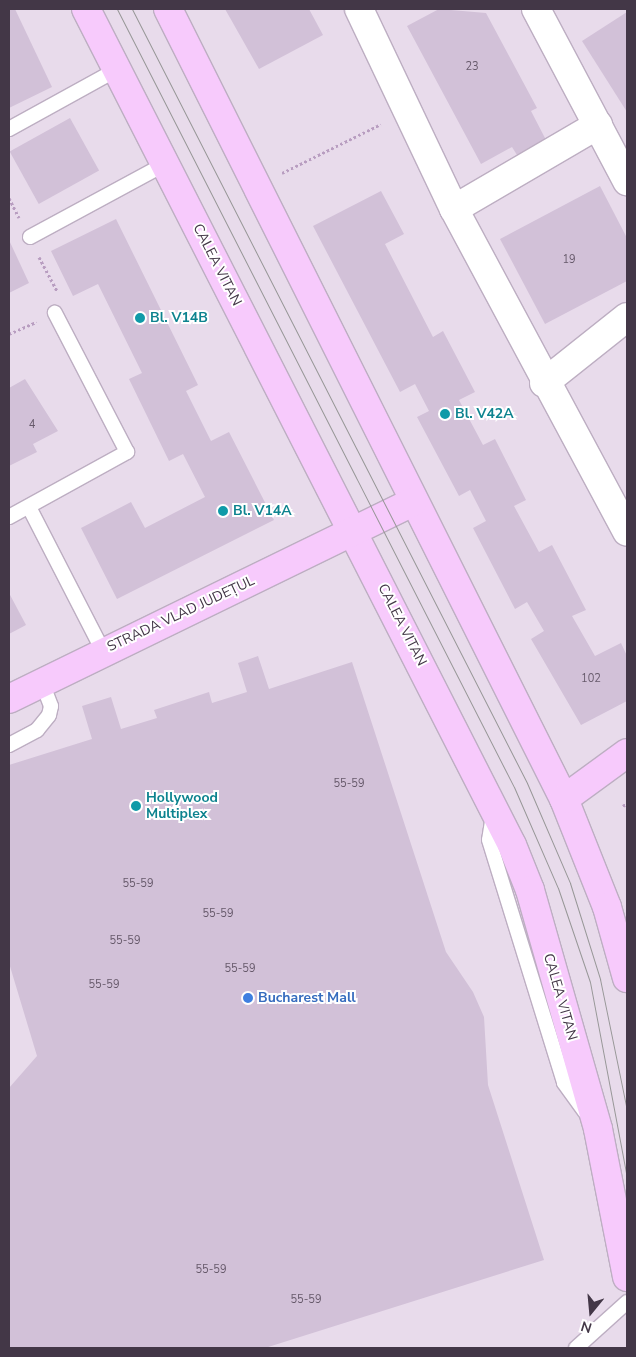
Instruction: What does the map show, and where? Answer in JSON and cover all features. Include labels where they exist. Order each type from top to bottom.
[{"type":"main road","name":"CALEA VITAN","points":[[86,9],[494,807],[530,890],[598,1130],[627,1277]]},
{"type":"main road","points":[[168,9],[258,184],[413,502],[564,800],[608,907],[627,978]]},
{"type":"main road","name":"STRADA VLAD JUDEȚUL","points":[[9,699],[103,651],[413,502]]},
{"type":"main road","points":[[564,800],[627,753]]},
{"type":"street","points":[[359,9],[454,209],[544,383],[627,531]]},
{"type":"street","points":[[539,10],[627,181]]},
{"type":"street","points":[[454,209],[598,126]]},
{"type":"street","points":[[544,383],[627,317]]},
{"type":"lane","points":[[9,129],[116,70]]},
{"type":"lane","points":[[30,237],[165,164]]},
{"type":"lane","points":[[9,517],[30,509],[127,452],[56,314]]},
{"type":"lane","points":[[30,509],[103,651]]},
{"type":"lane","points":[[9,745],[37,730],[49,715],[51,706],[42,682]]},
{"type":"lane","points":[[576,1348],[627,1302]]},
{"type":"path","points":[[258,184],[407,111]]},
{"type":"path","points":[[9,334],[56,314]]},
{"type":"path","points":[[623,806],[627,803]]},
{"type":"shaded area","points":[[9,9],[627,9],[627,1348],[9,1348]]},
{"type":"building","points":[[9,9],[15,9],[52,87],[9,108]]},
{"type":"building","points":[[225,9],[309,9],[323,35],[259,69]]},
{"type":"building","points":[[439,9],[486,13],[537,108],[531,111],[546,140],[517,155],[512,147],[481,164],[407,26]]},
{"type":"building","points":[[627,12],[627,112],[582,41]]},
{"type":"building","points":[[70,118],[99,170],[39,204],[10,151]]},
{"type":"building","points":[[600,186],[627,238],[627,281],[545,324],[500,239]]},
{"type":"building","name":"Bl. V42A","points":[[381,191],[404,234],[385,244],[433,337],[443,331],[475,392],[459,400],[483,445],[495,439],[526,500],[514,506],[539,552],[552,545],[586,610],[572,616],[595,656],[621,643],[627,656],[627,701],[581,725],[531,639],[544,631],[527,602],[515,609],[473,528],[486,521],[470,490],[459,496],[417,417],[429,411],[415,384],[400,392],[313,226]]},
{"type":"building","points":[[116,219],[198,385],[186,391],[211,441],[229,432],[274,520],[117,599],[81,528],[131,502],[145,528],[205,497],[183,454],[169,461],[129,379],[142,373],[98,284],[73,296],[51,251]]},
{"type":"building","points":[[9,240],[29,283],[9,293]]},
{"type":"building","points":[[25,379],[58,431],[33,444],[37,452],[9,466],[9,388]]},
{"type":"building","points":[[9,593],[26,625],[9,634]]},
{"type":"building","name":"Bucharest Mall","points":[[258,656],[269,689],[352,662],[446,952],[473,992],[484,1017],[488,1085],[544,1260],[265,1348],[9,1348],[9,1088],[37,1056],[9,963],[9,765],[92,739],[82,706],[111,697],[121,729],[157,718],[154,710],[209,692],[212,703],[247,692],[238,663]]},
{"type":"tram line","points":[[117,9],[514,787],[558,888],[590,982],[627,1178]]},
{"type":"tram line","points":[[132,9],[527,783],[570,883],[600,979],[627,1110]]},
{"type":"place","name":"Bl. V14B","points":[[140,318]]},
{"type":"place","name":"Bl. V42A","points":[[445,414]]},
{"type":"place","name":"Bl. V14A","points":[[223,511]]},
{"type":"place","name":"Hollywood Multiplex","points":[[136,806]]},
{"type":"place","name":"Bucharest Mall","points":[[248,998]]}]
